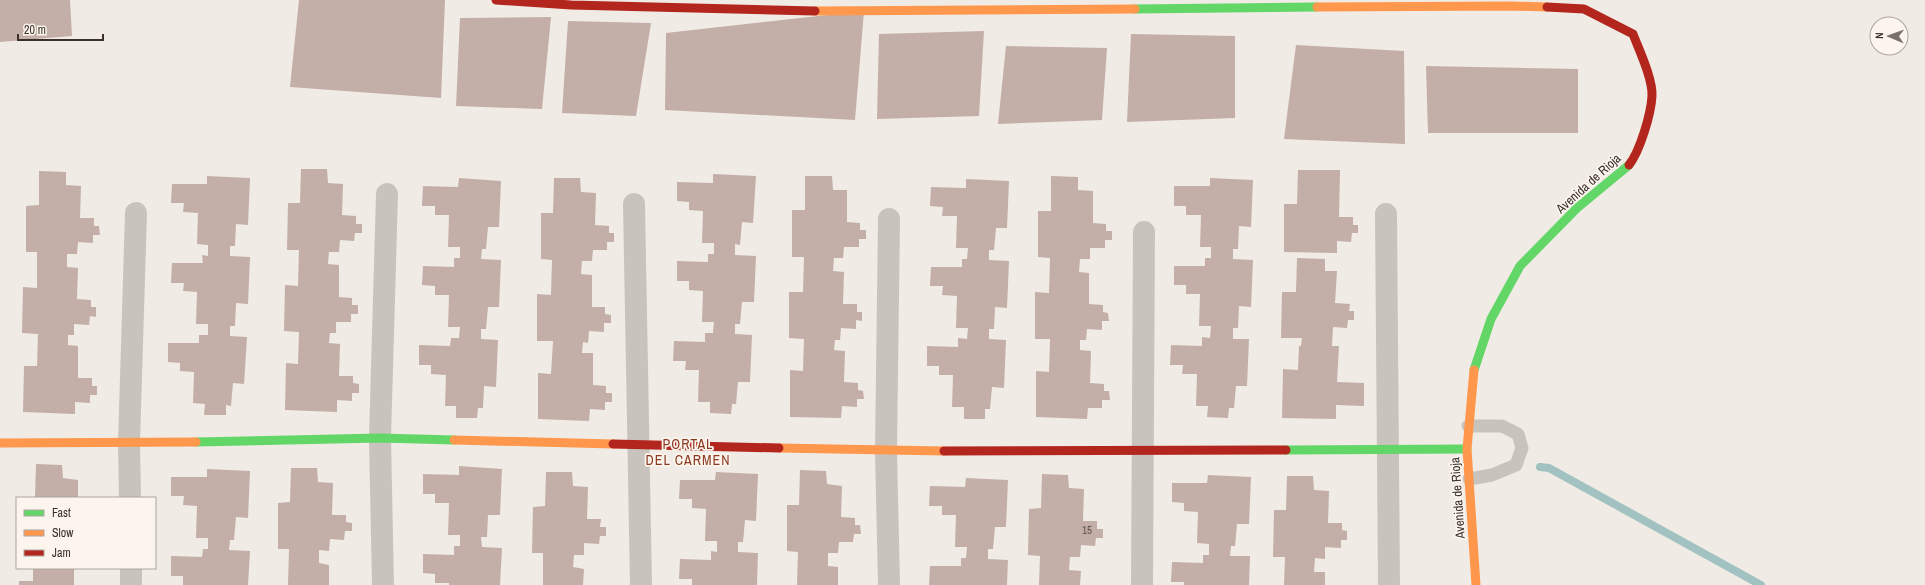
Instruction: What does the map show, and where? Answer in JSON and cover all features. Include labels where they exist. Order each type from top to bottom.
[{"type":"street","name":"Avenida de Rioja","points":[[496,0],[570,5],[1511,6],[1584,9],[1633,34],[1645,64],[1652,95],[1644,133],[1630,164],[1577,208],[1520,266],[1491,319],[1473,372],[1467,449],[1476,585]]},
{"type":"street","points":[[383,585],[380,438],[387,194]]},
{"type":"street","points":[[634,204],[641,585]]},
{"type":"street","points":[[130,497],[129,443],[136,213]]},
{"type":"street","points":[[1386,214],[1389,585]]},
{"type":"street","points":[[889,219],[886,451],[889,585]]},
{"type":"street","points":[[1142,585],[1144,450],[1144,232]]},
{"type":"street","points":[[0,443],[129,443],[380,438],[886,451],[1467,449]]},
{"type":"street","points":[[131,569],[131,585]]},
{"type":"lane","points":[[1468,426],[1502,426],[1518,434],[1522,448],[1516,465],[1492,476],[1468,479]]},
{"type":"building","points":[[0,0],[70,0],[72,36],[0,42]]},
{"type":"building","points":[[299,0],[445,0],[441,98],[290,87]]},
{"type":"building","points":[[864,11],[855,120],[665,110],[666,33]]},
{"type":"building","points":[[551,17],[542,109],[456,106],[460,18]]},
{"type":"building","points":[[568,21],[651,23],[636,116],[562,113]]},
{"type":"building","points":[[984,31],[979,116],[877,119],[879,34]]},
{"type":"building","points":[[1131,34],[1235,36],[1235,118],[1127,122]]},
{"type":"building","points":[[1296,45],[1404,51],[1405,144],[1284,139]]},
{"type":"building","points":[[1006,46],[1107,48],[1102,120],[998,124]]},
{"type":"building","points":[[1426,66],[1578,69],[1578,133],[1428,133]]},
{"type":"building","points":[[301,169],[327,169],[328,183],[343,184],[342,215],[356,216],[356,224],[362,224],[362,233],[355,233],[354,241],[340,240],[339,252],[329,252],[328,264],[339,265],[339,297],[352,298],[352,305],[358,305],[358,314],[351,314],[351,322],[336,322],[336,333],[330,333],[329,343],[340,344],[339,376],[353,376],[353,383],[359,384],[359,393],[352,393],[352,401],[337,400],[337,412],[285,410],[286,363],[298,364],[299,332],[284,331],[285,285],[298,286],[299,250],[287,250],[288,203],[300,203]]},
{"type":"building","points":[[1298,170],[1340,170],[1339,217],[1353,217],[1353,225],[1358,225],[1358,233],[1352,233],[1351,242],[1337,241],[1337,253],[1284,252],[1284,204],[1297,204]]},
{"type":"building","points":[[39,171],[66,172],[66,185],[81,186],[80,218],[94,218],[94,226],[99,226],[100,235],[93,235],[93,243],[78,242],[77,254],[67,254],[67,267],[78,268],[77,299],[91,300],[91,307],[96,307],[96,317],[90,316],[89,325],[74,324],[74,335],[68,335],[68,345],[78,346],[78,378],[92,378],[92,386],[97,386],[97,395],[90,395],[90,403],[75,402],[75,414],[23,412],[24,366],[37,366],[38,334],[22,333],[23,287],[37,288],[37,252],[26,252],[26,206],[39,205]]},
{"type":"building","points":[[713,174],[756,176],[753,223],[742,222],[740,245],[735,244],[735,255],[756,256],[754,302],[742,302],[740,324],[735,324],[735,334],[752,335],[750,382],[738,382],[736,404],[732,404],[731,414],[710,413],[710,402],[698,402],[699,370],[685,370],[686,361],[673,361],[674,341],[705,342],[705,333],[713,333],[714,322],[702,322],[703,291],[689,290],[689,281],[677,281],[677,261],[708,262],[708,254],[714,254],[714,243],[702,243],[703,211],[689,210],[689,202],[677,201],[677,182],[713,183]]},
{"type":"building","points":[[207,176],[250,178],[248,225],[236,224],[235,246],[230,246],[230,256],[250,257],[248,304],[236,303],[235,326],[230,326],[230,336],[247,337],[244,384],[233,383],[231,406],[226,405],[226,415],[204,415],[205,404],[193,403],[194,372],[180,371],[180,363],[168,362],[168,343],[199,343],[199,335],[208,335],[208,324],[196,324],[197,292],[183,291],[184,283],[171,283],[172,263],[203,263],[202,255],[208,256],[208,245],[197,244],[198,213],[183,212],[184,203],[171,203],[172,184],[207,184]]},
{"type":"building","points":[[805,176],[832,176],[833,190],[847,190],[847,222],[860,223],[860,230],[866,230],[866,239],[859,239],[859,247],[844,247],[843,258],[834,258],[833,271],[844,272],[843,304],[857,304],[857,312],[862,312],[862,321],[856,320],[856,329],[841,328],[840,340],[835,340],[834,350],[845,351],[844,382],[858,383],[858,390],[863,391],[864,399],[857,399],[857,407],[842,406],[841,418],[790,417],[790,370],[803,371],[804,339],[789,338],[789,292],[803,292],[804,257],[792,257],[792,210],[805,210]]},
{"type":"building","points":[[1051,176],[1078,177],[1078,190],[1093,191],[1093,223],[1106,224],[1106,231],[1112,231],[1112,240],[1105,240],[1105,248],[1090,248],[1090,259],[1080,259],[1079,272],[1089,273],[1089,304],[1103,305],[1103,312],[1108,313],[1109,321],[1102,321],[1102,330],[1087,329],[1086,340],[1080,340],[1080,350],[1091,351],[1090,383],[1104,384],[1104,391],[1109,391],[1110,400],[1102,400],[1102,408],[1088,408],[1087,419],[1036,417],[1036,371],[1049,372],[1050,339],[1035,339],[1035,292],[1049,293],[1050,258],[1038,257],[1038,211],[1051,211]]},
{"type":"building","points":[[459,178],[501,181],[499,227],[488,227],[486,249],[482,249],[481,259],[501,260],[499,307],[488,307],[486,329],[481,329],[481,339],[498,340],[496,387],[484,386],[483,408],[478,408],[477,418],[456,418],[456,406],[445,406],[446,375],[431,374],[431,365],[419,365],[419,345],[450,346],[451,338],[459,338],[460,327],[448,327],[449,295],[435,295],[435,286],[422,285],[423,266],[454,267],[454,258],[460,258],[460,247],[448,247],[449,215],[435,215],[435,206],[422,206],[423,186],[458,187]]},
{"type":"building","points":[[554,178],[580,178],[581,192],[596,193],[595,225],[609,226],[609,233],[614,233],[614,242],[607,242],[607,250],[593,250],[592,261],[582,261],[581,274],[592,275],[592,307],[605,307],[605,314],[611,315],[611,323],[604,323],[604,332],[589,331],[588,343],[583,342],[582,353],[593,353],[593,385],[606,386],[606,393],[612,393],[612,402],[605,402],[605,410],[590,409],[589,421],[538,419],[538,373],[551,374],[553,341],[537,341],[537,294],[551,295],[552,260],[541,259],[541,213],[553,213]]},
{"type":"building","points":[[1210,178],[1253,180],[1251,227],[1239,226],[1238,249],[1233,249],[1233,259],[1253,260],[1251,307],[1239,306],[1238,328],[1233,328],[1233,339],[1249,339],[1247,386],[1236,386],[1234,408],[1229,408],[1228,418],[1207,417],[1208,406],[1196,406],[1197,374],[1182,374],[1183,365],[1170,365],[1171,345],[1202,346],[1202,337],[1210,338],[1211,326],[1199,326],[1200,294],[1186,294],[1186,285],[1174,285],[1174,266],[1205,266],[1205,258],[1211,258],[1211,247],[1200,247],[1201,215],[1186,215],[1186,206],[1174,206],[1174,186],[1210,186]]},
{"type":"building","points":[[966,179],[1009,181],[1007,228],[996,228],[994,250],[989,250],[989,260],[1009,261],[1007,308],[995,307],[994,329],[989,329],[989,339],[1006,340],[1004,388],[992,387],[990,409],[985,409],[985,419],[964,419],[964,407],[952,407],[953,375],[939,375],[939,366],[927,366],[927,346],[958,347],[958,338],[967,339],[968,328],[956,328],[957,296],[942,295],[943,286],[930,286],[931,267],[962,267],[962,259],[967,259],[968,248],[956,248],[957,216],[942,216],[943,207],[930,206],[931,187],[966,188]]},
{"type":"building","points":[[1297,258],[1325,259],[1325,271],[1337,271],[1335,303],[1350,304],[1349,311],[1354,311],[1354,320],[1348,320],[1347,328],[1333,327],[1332,346],[1339,346],[1337,382],[1364,383],[1364,406],[1336,405],[1336,419],[1282,418],[1283,369],[1298,370],[1299,346],[1301,346],[1302,338],[1281,338],[1282,292],[1296,292]]},
{"type":"building","points":[[36,464],[62,465],[63,478],[78,480],[78,497],[35,497]]},
{"type":"building","points":[[459,466],[502,469],[500,515],[488,515],[487,537],[481,537],[482,547],[502,548],[500,585],[449,585],[449,583],[435,583],[435,574],[423,573],[423,554],[454,555],[454,546],[460,546],[460,535],[448,535],[449,503],[435,503],[435,494],[423,494],[423,474],[459,475]]},
{"type":"building","points":[[291,468],[317,468],[318,482],[333,483],[332,515],[346,515],[346,522],[352,523],[352,531],[345,531],[344,540],[330,539],[329,551],[319,550],[319,563],[329,565],[329,585],[288,585],[289,549],[278,549],[278,503],[290,502]]},
{"type":"building","points":[[207,469],[250,471],[248,518],[236,517],[234,540],[230,540],[229,550],[250,551],[248,585],[183,585],[183,576],[171,576],[171,556],[202,557],[203,549],[208,549],[208,538],[196,538],[197,506],[183,505],[184,496],[171,496],[171,477],[207,477]]},
{"type":"building","points":[[800,470],[826,471],[827,484],[842,486],[841,517],[855,518],[855,525],[860,525],[861,534],[854,534],[853,542],[839,542],[838,553],[828,553],[828,566],[838,567],[838,585],[797,585],[798,552],[787,551],[787,505],[799,505]]},
{"type":"building","points":[[546,472],[572,472],[573,486],[588,487],[587,519],[601,519],[600,527],[606,527],[606,536],[600,536],[599,544],[584,543],[584,555],[574,555],[573,567],[584,569],[583,585],[543,585],[543,553],[532,553],[533,507],[545,506]]},
{"type":"building","points":[[716,472],[758,474],[756,521],[745,520],[743,542],[738,542],[738,552],[758,553],[757,585],[692,585],[692,579],[679,579],[680,559],[711,560],[711,551],[717,552],[717,541],[705,541],[706,509],[692,508],[692,499],[679,499],[680,480],[715,480]]},
{"type":"building","points":[[1042,474],[1068,475],[1069,488],[1084,489],[1083,521],[1097,521],[1097,529],[1103,529],[1103,538],[1096,538],[1095,546],[1081,545],[1080,557],[1070,557],[1069,570],[1081,571],[1080,585],[1039,585],[1040,556],[1028,555],[1029,509],[1041,508]]},
{"type":"building","points":[[1208,475],[1251,477],[1249,524],[1237,524],[1235,546],[1231,546],[1230,556],[1250,556],[1249,585],[1184,585],[1184,582],[1171,582],[1172,562],[1203,563],[1203,555],[1209,555],[1209,544],[1197,543],[1198,512],[1184,511],[1184,503],[1172,502],[1172,483],[1207,483]]},
{"type":"building","points":[[1287,476],[1313,476],[1314,490],[1329,491],[1328,523],[1342,523],[1342,530],[1347,531],[1347,540],[1341,540],[1341,548],[1325,547],[1325,559],[1315,558],[1314,572],[1325,572],[1325,585],[1284,585],[1285,557],[1273,557],[1274,510],[1286,510]]},
{"type":"building","points":[[966,478],[1008,480],[1006,527],[995,527],[993,549],[988,549],[988,559],[1008,560],[1007,585],[929,585],[930,566],[961,566],[961,558],[966,558],[967,547],[955,547],[956,515],[942,515],[942,506],[929,506],[930,486],[965,487]]},
{"type":"building","points":[[33,569],[74,569],[74,585],[19,585],[19,581],[33,581]]},
{"type":"waterway","points":[[1540,467],[1549,468],[1761,585]]},
{"type":"traffic: fast","points":[[1135,9],[1317,7]]},
{"type":"traffic: fast","points":[[1474,370],[1491,319],[1520,266],[1577,208],[1629,165]]},
{"type":"traffic: fast","points":[[196,442],[380,438],[454,440]]},
{"type":"traffic: fast","points":[[1286,450],[1467,449]]},
{"type":"traffic: slow","points":[[1317,7],[1547,7]]},
{"type":"traffic: slow","points":[[815,11],[1135,9]]},
{"type":"traffic: slow","points":[[1474,370],[1467,449],[1476,585]]},
{"type":"traffic: slow","points":[[454,440],[613,444]]},
{"type":"traffic: slow","points":[[0,443],[196,442]]},
{"type":"traffic: slow","points":[[779,448],[944,451]]},
{"type":"traffic: jam","points":[[496,0],[571,5],[815,11]]},
{"type":"traffic: jam","points":[[1547,7],[1584,9],[1633,34],[1648,73],[1652,96],[1650,112],[1644,132],[1637,151],[1629,165]]},
{"type":"traffic: jam","points":[[613,444],[779,448]]},
{"type":"traffic: jam","points":[[944,451],[1286,450]]},
{"type":"district","name":"PORTAL DEL CARMEN","points":[[688,452]]}]
